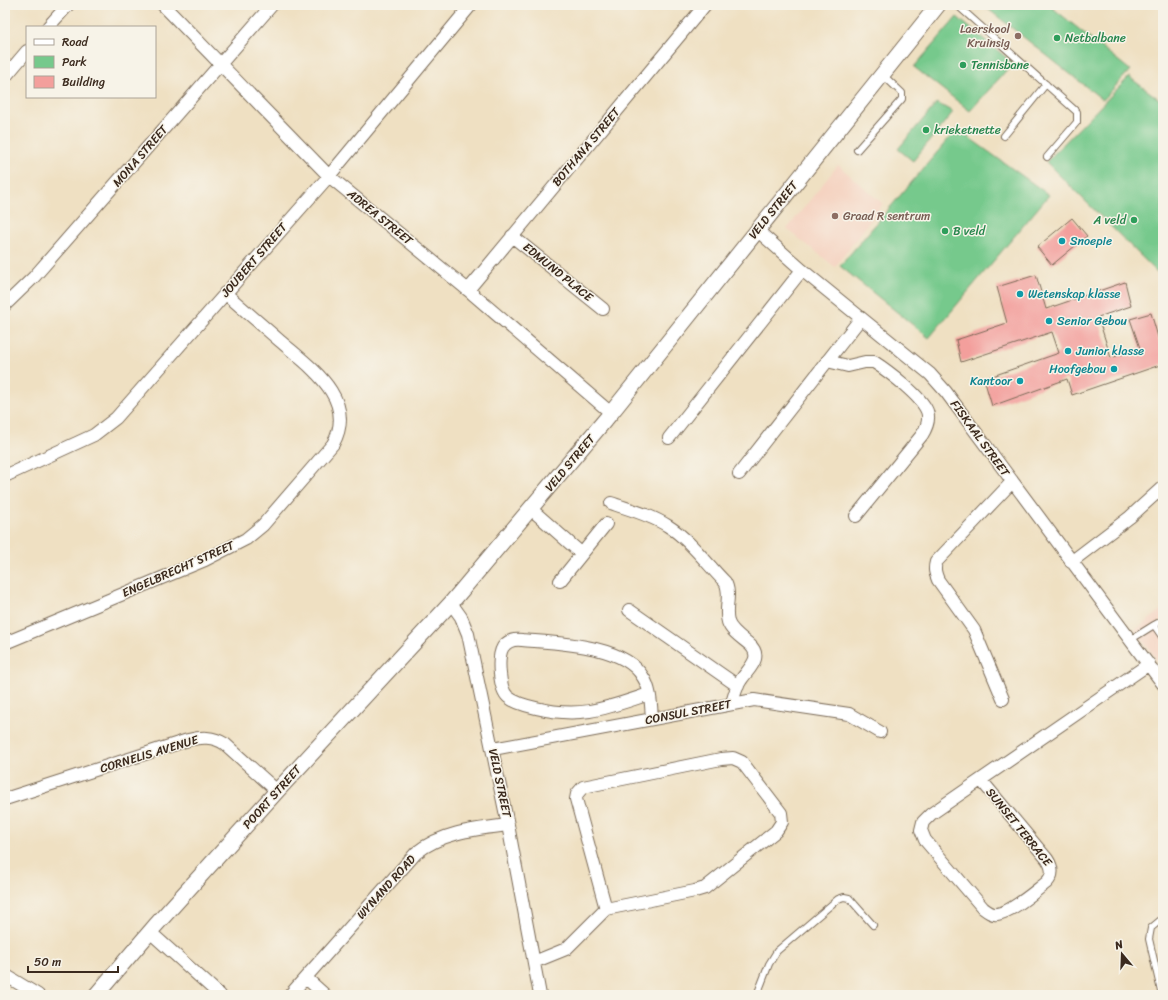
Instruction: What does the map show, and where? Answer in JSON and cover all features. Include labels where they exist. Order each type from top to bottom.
[{"type":"street","points":[[49,26],[68,5]]},
{"type":"street","name":"ADREA STREET","points":[[163,5],[329,176],[468,290],[611,413]]},
{"type":"street","name":"MONA STREET","points":[[5,305],[34,277],[272,5]]},
{"type":"street","name":"JOUBERT STREET","points":[[5,476],[94,435],[116,418],[329,176],[471,5]]},
{"type":"street","name":"BOTHANA STREET","points":[[468,290],[704,5]]},
{"type":"street","name":"VELD STREET","points":[[540,995],[493,749],[468,634],[462,617],[452,602],[611,413],[938,5]]},
{"type":"street","points":[[5,76],[26,53]]},
{"type":"street","name":"FISKAAL STREET","points":[[757,230],[802,270],[930,374],[946,392],[1163,684]]},
{"type":"street","name":"EDMUND PLACE","points":[[512,236],[603,309]]},
{"type":"street","points":[[669,438],[802,270]]},
{"type":"street","name":"ENGELBRECHT STREET","points":[[5,643],[205,560],[246,539],[263,525],[332,444],[339,431],[340,417],[336,399],[327,384],[317,373],[225,293]]},
{"type":"street","points":[[739,474],[861,318]]},
{"type":"street","points":[[827,361],[848,366],[865,362],[874,362],[919,399],[928,414],[927,425],[922,435],[856,516]]},
{"type":"street","points":[[1003,699],[974,630],[938,580],[935,573],[935,567],[936,562],[1012,482]]},
{"type":"street","points":[[1071,562],[1130,517],[1163,487]]},
{"type":"street","points":[[612,504],[650,516],[669,527],[680,535],[725,582],[728,592],[728,621],[733,630],[753,647],[757,656],[756,661],[738,686],[732,703]]},
{"type":"street","points":[[531,509],[582,554]]},
{"type":"street","points":[[560,582],[606,524]]},
{"type":"street","name":"POORT STREET","points":[[96,995],[150,932],[277,791],[452,602]]},
{"type":"street","points":[[629,610],[738,686]]},
{"type":"street","points":[[649,694],[611,706],[577,714],[554,712],[525,705],[507,696],[503,690],[500,672],[502,651],[507,643],[517,639],[589,647],[612,654],[632,665],[644,677],[649,694],[652,719]]},
{"type":"street","name":"SUNSET TERRACE","points":[[981,780],[1047,859],[1052,869],[1051,878],[1046,883],[1012,907],[998,914],[988,912],[978,902],[925,840],[921,830],[923,822],[931,814],[1148,664]]},
{"type":"street","name":"CONSUL STREET","points":[[493,749],[732,703],[757,700],[844,713],[853,716],[880,732]]},
{"type":"street","name":"CORNELIS AVENUE","points":[[5,798],[188,740],[204,738],[218,740],[225,744],[277,791]]},
{"type":"street","points":[[534,962],[566,949],[606,909],[700,890],[710,884],[776,831],[782,822],[781,813],[742,762],[733,758],[721,758],[593,784],[583,787],[579,791],[576,799],[578,808],[606,909]]},
{"type":"street","name":"WYNAND ROAD","points":[[290,995],[416,853],[425,846],[453,834],[508,825]]},
{"type":"street","points":[[150,932],[220,995]]},
{"type":"street","points":[[5,975],[38,995]]},
{"type":"street","points":[[306,978],[325,995]]},
{"type":"lane","points":[[957,5],[1077,112],[1078,118],[1047,157]]},
{"type":"lane","points":[[857,150],[902,99],[902,93],[899,88],[883,75]]},
{"type":"lane","points":[[1004,136],[1046,84]]},
{"type":"lane","points":[[1130,640],[1163,620]]},
{"type":"lane","points":[[1154,625],[1163,638]]},
{"type":"lane","points":[[757,995],[769,964],[777,951],[838,898],[849,898],[873,925]]},
{"type":"lane","points":[[1162,995],[1149,939],[1151,928],[1163,918]]},
{"type":"shaded area","name":"Graad R sentrum","points":[[838,165],[883,204],[835,267],[787,229]]},
{"type":"shaded area","points":[[1163,609],[1163,669],[1135,630]]},
{"type":"green space","name":"Netbalbane","points":[[983,5],[1049,5],[1130,70],[1103,100]]},
{"type":"green space","name":"Tennisbane","points":[[957,17],[1013,63],[970,111],[914,67]]},
{"type":"green space","name":"A veld","points":[[1129,77],[1163,102],[1163,278],[1046,162]]},
{"type":"green space","name":"krieketnette","points":[[937,103],[953,112],[913,161],[898,149]]},
{"type":"green space","name":"B veld","points":[[957,129],[1049,195],[929,338],[840,266]]},
{"type":"building","name":"Snoepie","points":[[1072,218],[1087,236],[1052,265],[1037,247]]},
{"type":"building","points":[[1036,275],[1046,309],[1125,282],[1131,306],[1098,317],[1111,358],[1140,348],[1130,319],[1151,313],[1163,354],[1163,364],[1072,395],[1067,379],[992,406],[984,379],[1059,353],[1052,332],[961,362],[956,340],[1007,323],[997,287]]},
{"type":"place","name":"Laerskool Kruinsig","points":[[1018,36]]},
{"type":"place","name":"Netbalbane","points":[[1057,38]]},
{"type":"place","name":"Tennisbane","points":[[963,65]]},
{"type":"place","name":"krieketnette","points":[[926,130]]},
{"type":"place","name":"Graad R sentrum","points":[[835,216]]},
{"type":"place","name":"A veld","points":[[1134,220]]},
{"type":"place","name":"B veld","points":[[945,231]]},
{"type":"place","name":"Snoepie","points":[[1062,241]]},
{"type":"place","name":"Wetenskap klasse","points":[[1020,294]]},
{"type":"place","name":"Senior Gebou","points":[[1049,321]]},
{"type":"place","name":"Junior klasse","points":[[1068,351]]},
{"type":"place","name":"Hoofgebou","points":[[1114,369]]},
{"type":"place","name":"Kantoor","points":[[1020,381]]}]
